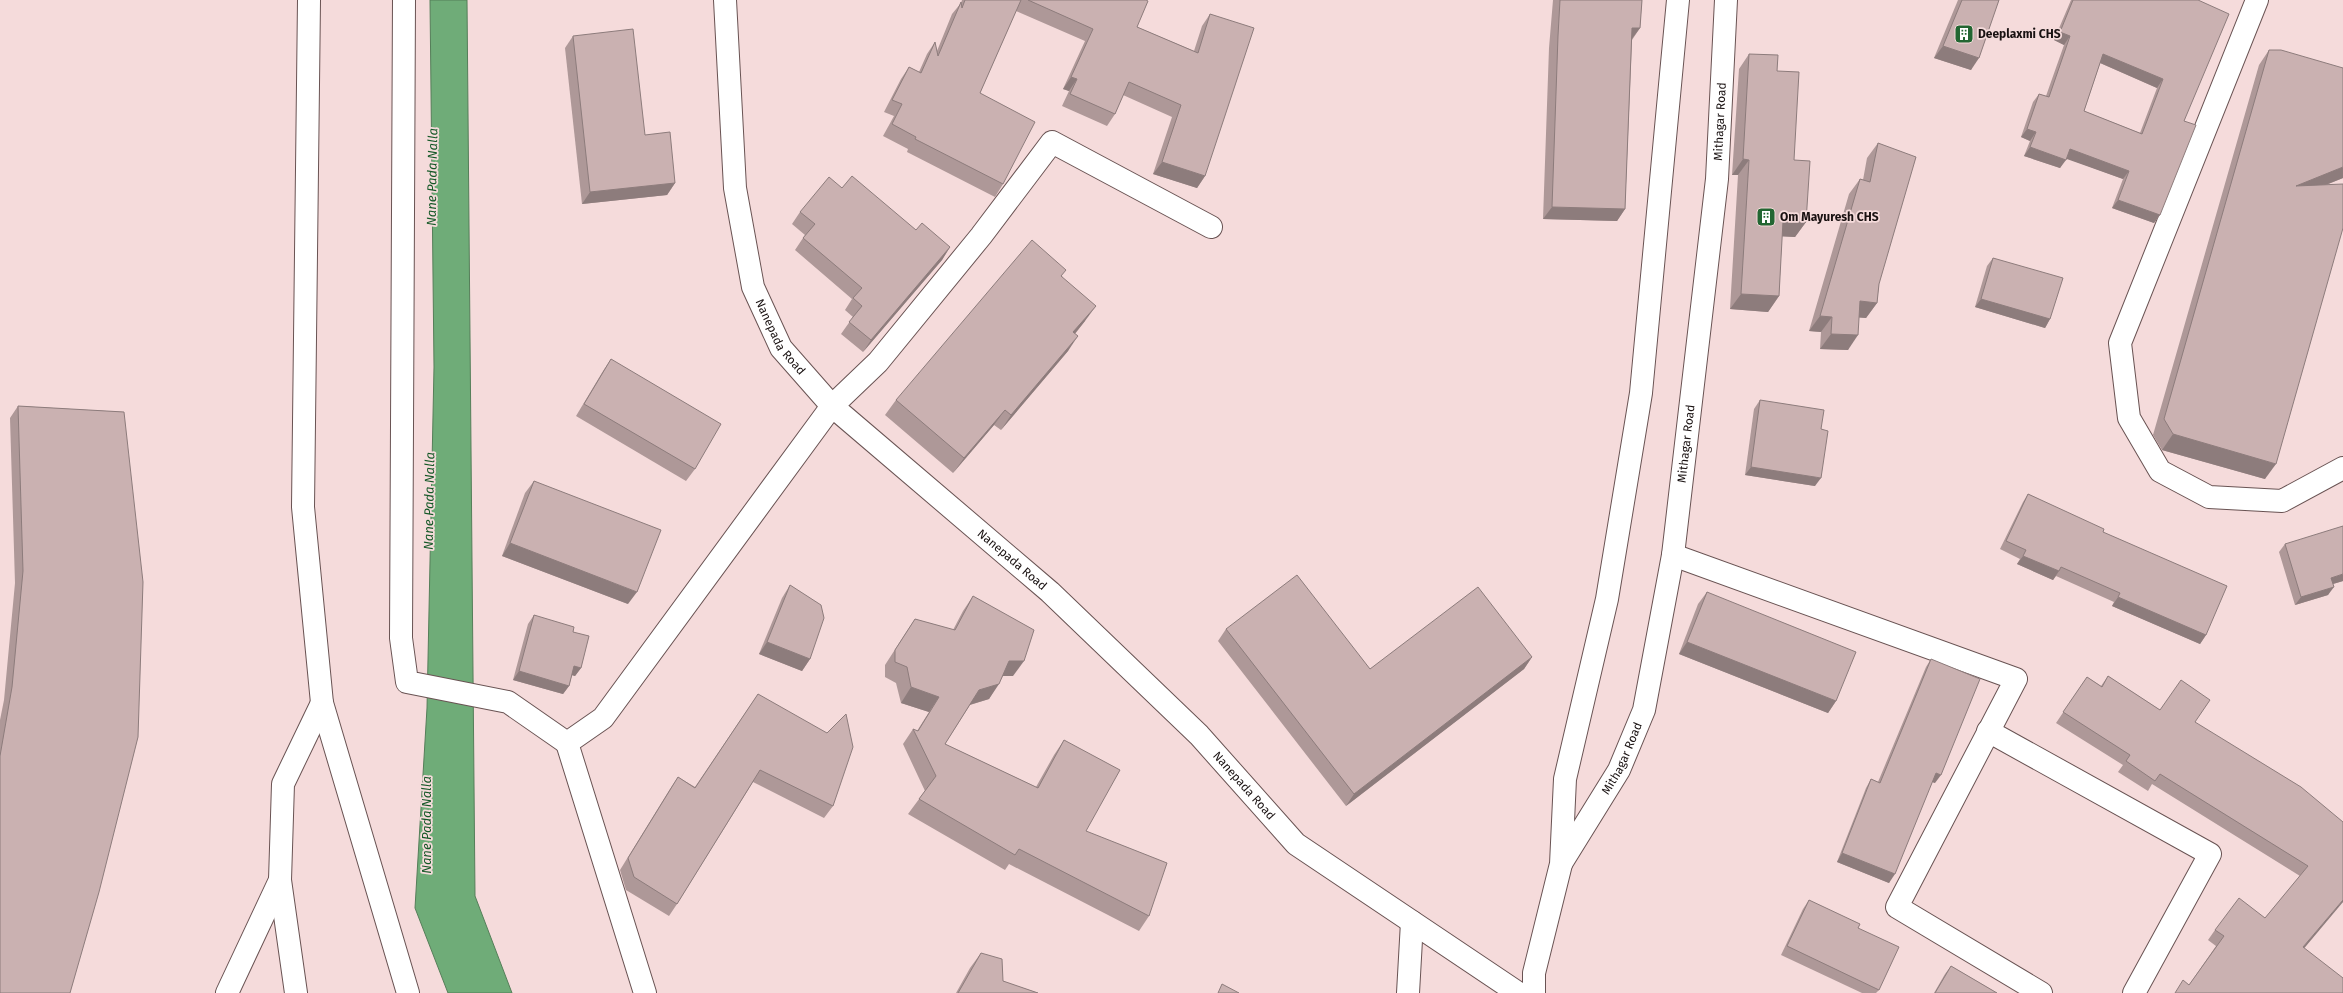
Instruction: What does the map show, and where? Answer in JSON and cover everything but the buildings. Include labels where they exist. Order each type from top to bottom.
[{"type":"street","points":[[309,0],[303,507],[322,703],[408,993]]},
{"type":"street","points":[[404,0],[401,638],[407,682],[508,702],[567,743],[645,993]]},
{"type":"street","name":"Nanepada Road","points":[[725,0],[735,188],[753,287],[781,348],[832,406],[1050,592],[1199,735],[1296,844],[1518,993]]},
{"type":"street","name":"Mithagar Road","points":[[1534,993],[1534,973],[1561,864],[1565,779],[1607,599],[1641,393],[1678,0]]},
{"type":"street","name":"Mithagar Road","points":[[1561,864],[1619,770],[1644,710],[1673,555],[1717,179],[1726,0]]},
{"type":"street","points":[[2257,0],[2120,343],[2129,418],[2160,471],[2209,497],[2282,501],[2343,468]]},
{"type":"street","points":[[567,743],[603,718],[832,406],[878,362],[981,236],[1052,142],[1211,227]]},
{"type":"street","points":[[1673,555],[2016,679],[1897,907],[2041,993]]},
{"type":"street","points":[[296,993],[280,880],[283,784],[322,703]]},
{"type":"street","points":[[1988,731],[2210,854],[2134,993]]},
{"type":"street","points":[[227,993],[280,880]]},
{"type":"street","points":[[1408,993],[1412,922]]},
{"type":"water","name":"Nane Pada Nalla","points":[[430,0],[467,0],[475,896],[512,993],[448,993],[415,908],[427,708],[434,367]]},
{"type":"place","name":"Deeplaxmi CHS","points":[[1964,34]]},
{"type":"place","name":"Om Mayuresh CHS","points":[[1766,217]]}]
